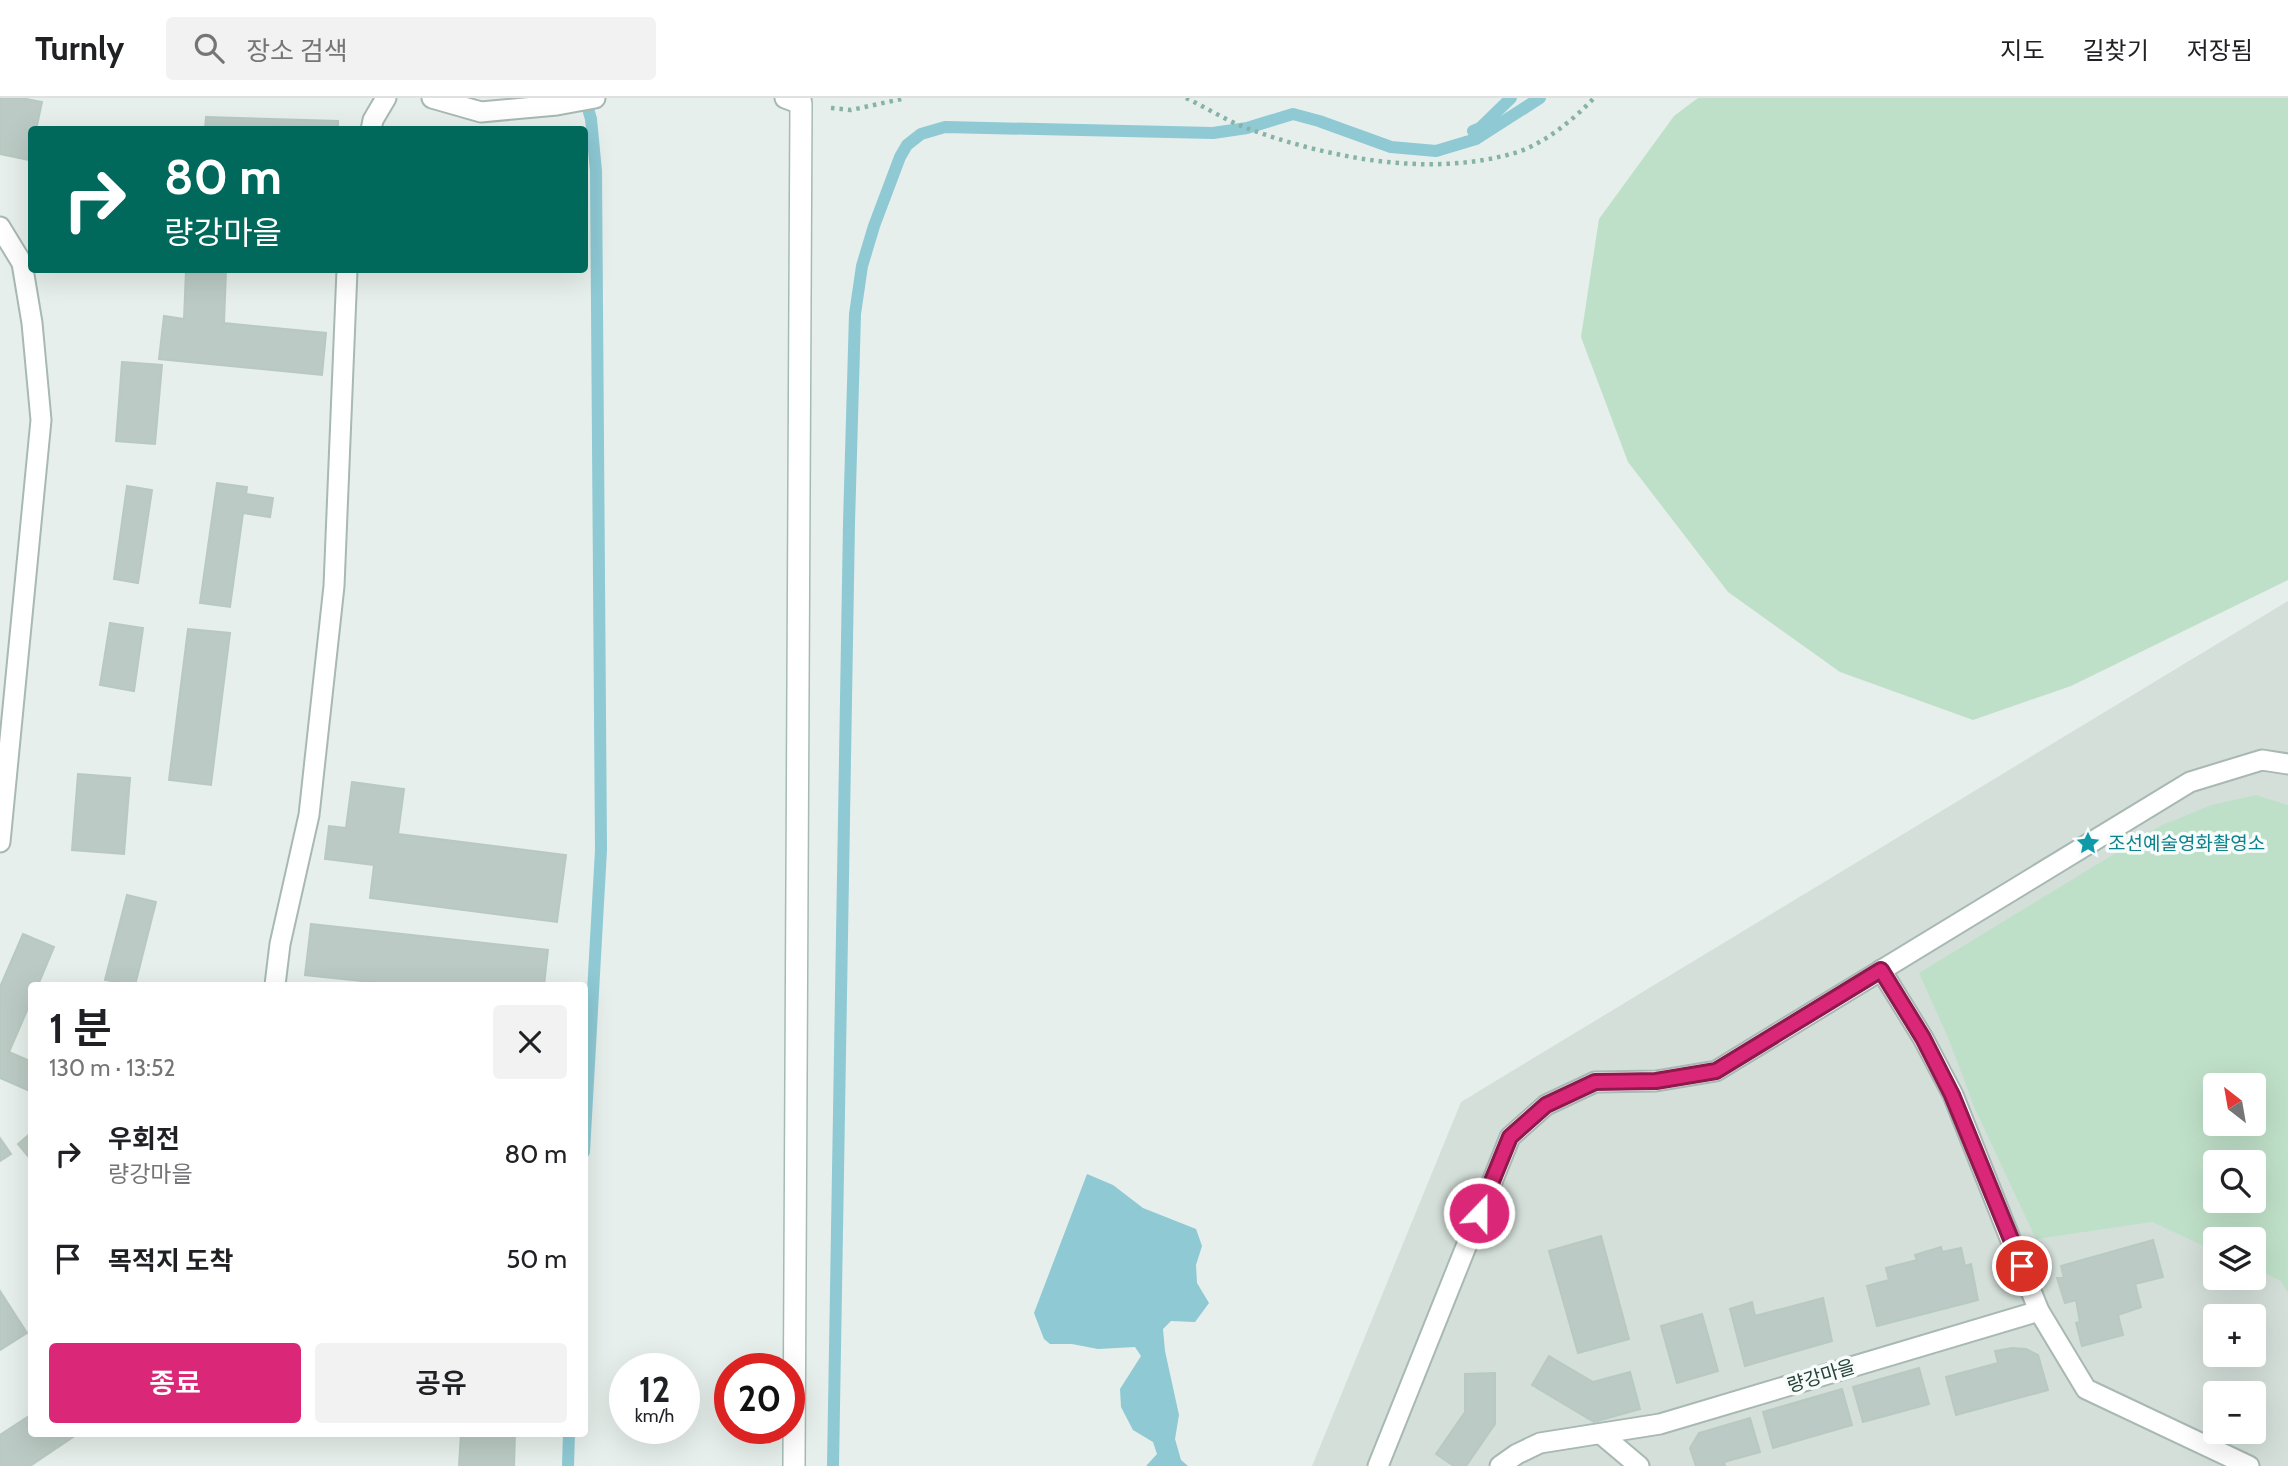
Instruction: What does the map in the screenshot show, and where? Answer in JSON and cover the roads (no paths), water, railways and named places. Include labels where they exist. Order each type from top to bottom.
[{"type":"main road","points":[[794,1466],[796,100]]},
{"type":"lane","points":[[372,126],[386,98]]},
{"type":"lane","points":[[432,98],[481,112],[557,105],[596,98]]},
{"type":"lane","points":[[0,227],[22,263],[32,323],[41,420],[0,842]]},
{"type":"lane","points":[[275,982],[280,944],[309,816],[334,586],[347,273]]},
{"type":"lane","points":[[1378,1466],[1510,1137],[1546,1105],[1595,1082],[1656,1081],[1716,1071],[2190,782],[2262,760],[2288,764]]},
{"type":"lane","points":[[1881,970],[1923,1038],[1952,1095],[2039,1311],[2086,1390],[2249,1466]]},
{"type":"lane","name":"량강마을","points":[[1500,1466],[1540,1443],[1660,1424],[2039,1311]]},
{"type":"lane","points":[[1601,1434],[1639,1466]]},
{"type":"water","points":[[1087,1174],[1113,1185],[1143,1208],[1196,1229],[1202,1246],[1196,1265],[1197,1283],[1209,1303],[1195,1322],[1171,1321],[1163,1329],[1179,1415],[1175,1439],[1181,1460],[1188,1466],[1146,1466],[1157,1454],[1153,1442],[1133,1430],[1121,1407],[1120,1389],[1141,1356],[1135,1347],[1098,1349],[1072,1344],[1050,1344],[1044,1339],[1034,1313]]},
{"type":"waterway","points":[[585,98],[591,119],[596,171],[601,850],[588,1081]]},
{"type":"waterway","points":[[1473,131],[1480,128],[1511,98]]},
{"type":"waterway","points":[[833,1466],[855,314],[862,266],[900,157],[907,145],[921,134],[945,127],[1213,133],[1247,128],[1293,114],[1391,147],[1436,151],[1476,139],[1540,98]]},
{"type":"waterway","points":[[568,1466],[569,1437]]},
{"type":"place","name":"조선예술영화촬영소","points":[[2088,843]]}]
